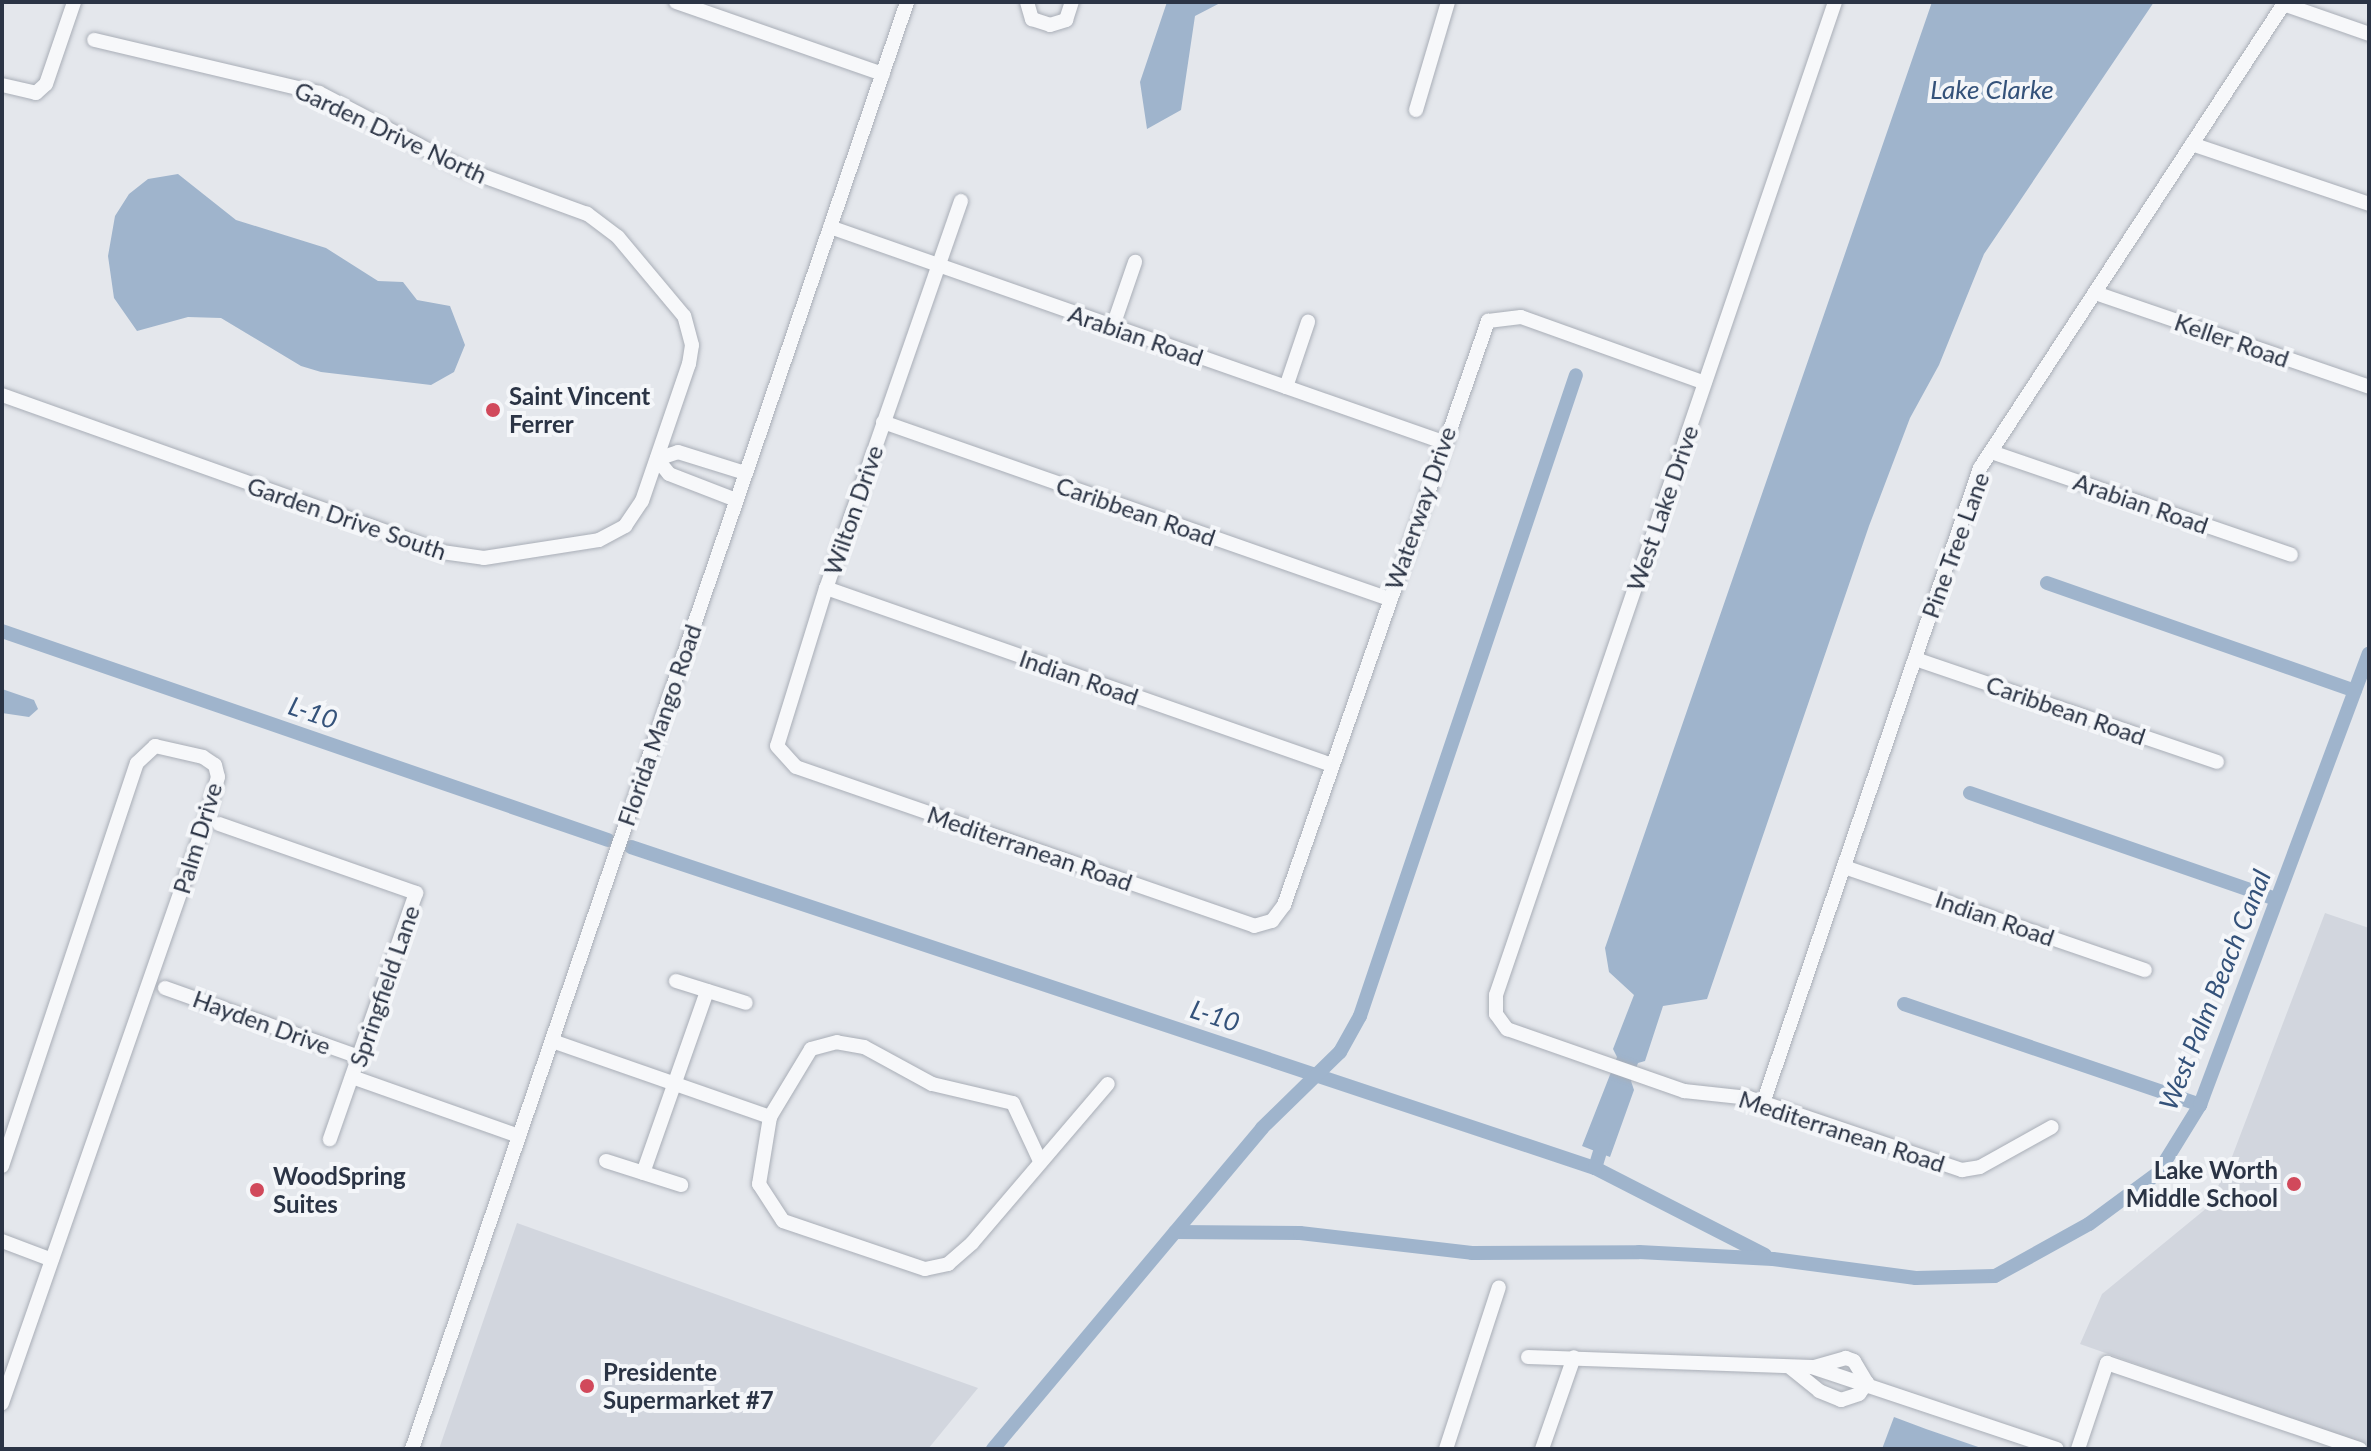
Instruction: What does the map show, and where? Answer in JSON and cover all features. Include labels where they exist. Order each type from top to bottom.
[{"type":"street","points":[[2,85],[23,93],[36,93],[46,84],[74,2]]},
{"type":"street","points":[[676,2],[883,74]]},
{"type":"street","name":"Florida Mango Road","points":[[412,1449],[907,2]]},
{"type":"street","points":[[1027,2],[1032,19],[1050,25],[1066,20],[1072,2]]},
{"type":"street","points":[[1416,110],[1448,2]]},
{"type":"street","name":"West Lake Drive","points":[[1496,1014],[1496,995],[1835,2]]},
{"type":"street","points":[[2284,3],[2369,34]]},
{"type":"street","name":"Pine Tree Lane","points":[[1763,1103],[1980,468],[2284,3]]},
{"type":"street","name":"Garden Drive North","points":[[94,40],[319,93],[464,169],[604,224],[679,307],[691,335],[689,364],[657,459]]},
{"type":"street","points":[[2192,144],[2369,204]]},
{"type":"street","name":"Wilton Drive","points":[[781,755],[776,737],[961,201]]},
{"type":"street","name":"Arabian Road","points":[[830,227],[1443,442]]},
{"type":"street","points":[[1113,326],[1135,262]]},
{"type":"street","name":"Keller Road","points":[[2095,293],[2368,382]]},
{"type":"street","name":"Waterway Drive","points":[[1279,914],[1481,332],[1498,316],[1521,317],[1705,383]]},
{"type":"street","points":[[1286,387],[1308,322]]},
{"type":"street","name":"Garden Drive South","points":[[2,395],[463,557],[505,557],[608,537],[638,510],[657,459]]},
{"type":"street","name":"Caribbean Road","points":[[883,422],[1389,599]]},
{"type":"street","points":[[736,500],[669,474],[657,459],[678,452],[745,473]]},
{"type":"street","name":"Arabian Road","points":[[1991,452],[2291,555]]},
{"type":"street","name":"Indian Road","points":[[826,588],[1332,765]]},
{"type":"street","name":"Caribbean Road","points":[[1915,659],[2217,762]]},
{"type":"street","name":"Palm Drive","points":[[2,1166],[137,763],[155,746],[203,757],[215,765],[218,777],[210,805],[2,1403]]},
{"type":"street","name":"Mediterranean Road","points":[[781,755],[796,767],[1254,926],[1279,914]]},
{"type":"street","name":"Springfield Lane","points":[[219,824],[416,893],[330,1139]]},
{"type":"street","name":"Indian Road","points":[[1844,867],[2145,970]]},
{"type":"street","points":[[676,981],[746,1003]]},
{"type":"street","name":"Hayden Drive","points":[[165,988],[359,1057]]},
{"type":"street","points":[[643,1173],[707,991]]},
{"type":"street","name":"Mediterranean Road","points":[[1496,1014],[1507,1029],[1606,1064],[1693,1093],[1730,1094],[1763,1103],[1962,1170],[1980,1167],[2052,1127]]},
{"type":"street","points":[[552,1041],[675,1081],[770,1117]]},
{"type":"street","points":[[1040,1161],[1013,1103],[932,1084],[864,1047],[837,1042],[811,1049],[770,1117],[759,1184],[783,1221],[925,1269],[948,1264],[1040,1161],[1108,1084]]},
{"type":"street","name":"Hayden Drive","points":[[352,1077],[519,1136]]},
{"type":"street","points":[[606,1161],[681,1185]]},
{"type":"street","points":[[2,1241],[52,1260]]},
{"type":"street","points":[[1446,1449],[1499,1287]]},
{"type":"street","points":[[1528,1357],[1822,1369],[2057,1449]]},
{"type":"street","points":[[1542,1449],[1574,1357]]},
{"type":"street","points":[[2078,1449],[2107,1363],[2360,1449]]},
{"type":"street","points":[[1791,1368],[1819,1391],[1841,1400],[1859,1394],[1867,1383]]},
{"type":"street","points":[[1819,1391],[1822,1369]]},
{"type":"shaded area","name":"Lake Worth Middle School","points":[[2325,913],[2369,928],[2369,1446],[2080,1344],[2102,1294],[2208,1207],[2230,1162]]},
{"type":"shaded area","points":[[517,1223],[978,1388],[928,1449],[439,1449]]},
{"type":"water","points":[[1167,2],[1222,2],[1195,16],[1181,110],[1147,129],[1140,82]]},
{"type":"water","name":"Lake Clarke","points":[[1932,2],[2154,2],[1984,254],[1939,365],[1910,418],[1869,526],[1707,999],[1663,1006],[1645,1061],[1638,1063],[1631,1081],[1634,1090],[1610,1157],[1582,1146],[1617,1057],[1613,1049],[1634,995],[1609,972],[1605,948]]},
{"type":"water","points":[[178,174],[236,220],[326,248],[378,281],[403,282],[417,300],[450,306],[465,345],[454,372],[431,385],[321,372],[301,366],[221,318],[188,317],[137,331],[114,298],[108,256],[115,216],[129,194],[148,179]]},
{"type":"water","points":[[2,689],[34,700],[38,709],[29,717],[2,713]]},
{"type":"water","points":[[1894,1417],[1926,1429],[1984,1449],[1882,1449]]},
{"type":"waterway","points":[[993,1449],[1262,1128],[1340,1052],[1360,1016],[1576,375]]},
{"type":"waterway","points":[[2047,583],[2355,691]]},
{"type":"waterway","name":"L-10","points":[[2,631],[608,840]]},
{"type":"waterway","name":"West Palm Beach Canal","points":[[1175,1232],[1300,1233],[1472,1253],[1639,1252],[1773,1259],[1916,1278],[1995,1276],[2089,1224],[2158,1173],[2200,1105],[2369,654]]},
{"type":"waterway","points":[[1970,793],[2276,899]]},
{"type":"waterway","name":"L-10","points":[[631,847],[1595,1168],[1765,1255]]},
{"type":"waterway","points":[[1904,1004],[2200,1105]]},
{"type":"waterway","points":[[1595,1168],[1604,1138]]},
{"type":"place","name":"Saint Vincent Ferrer","points":[[493,410]]},
{"type":"place","name":"Lake Worth Middle School","points":[[2294,1184]]},
{"type":"place","name":"WoodSpring Suites","points":[[257,1190]]},
{"type":"place","name":"Presidente Supermarket #7","points":[[587,1386]]}]
